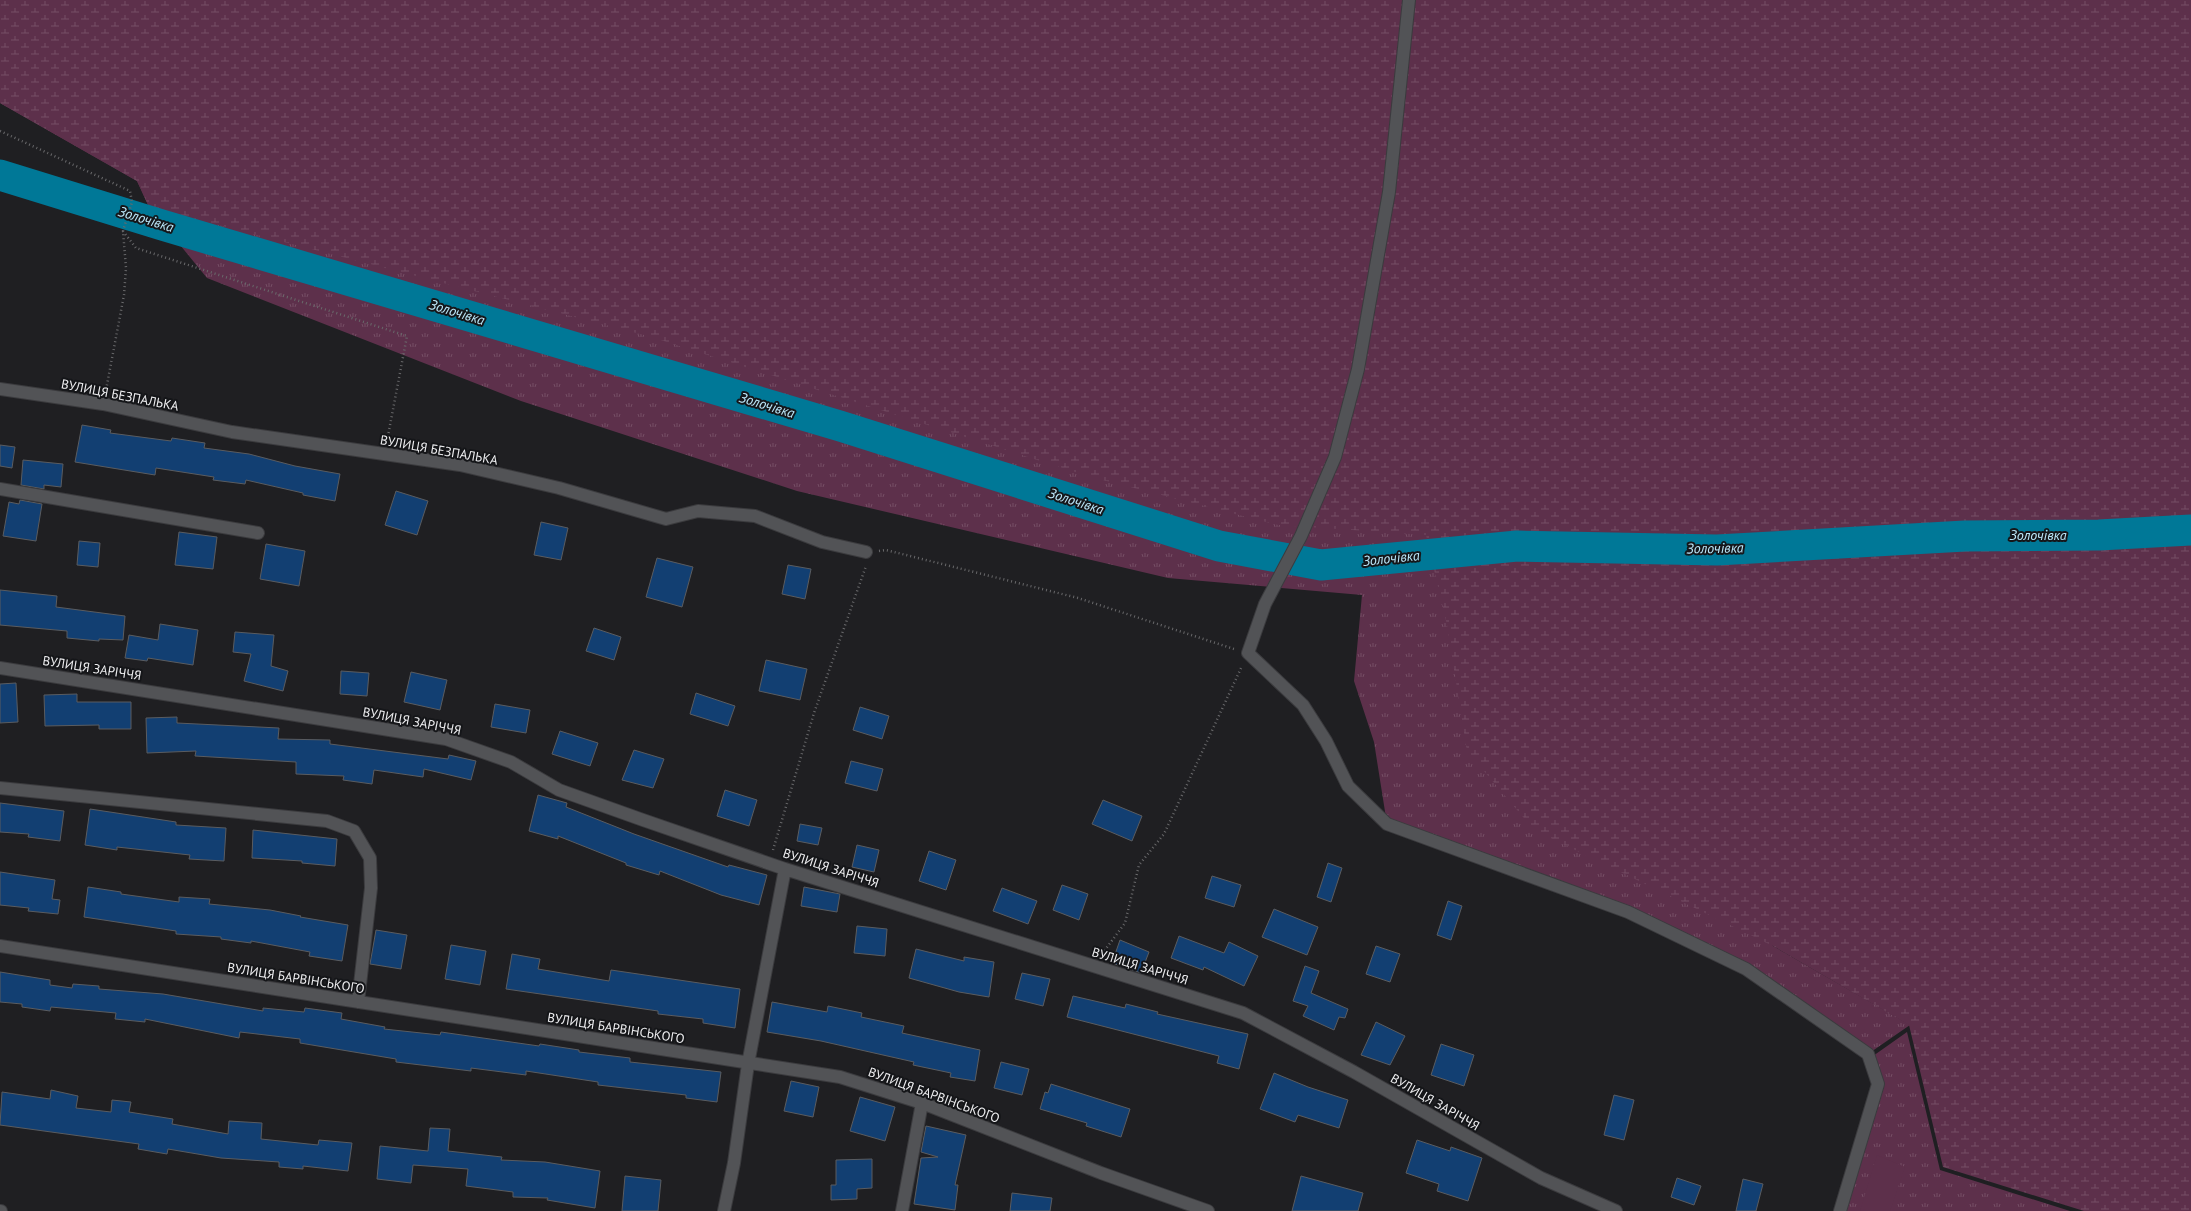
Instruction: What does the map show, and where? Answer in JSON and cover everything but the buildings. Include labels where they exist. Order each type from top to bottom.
[{"type":"street","points":[[1409,0],[1389,192],[1358,369],[1335,457],[1301,536],[1265,604],[1248,653],[1303,705],[1326,741],[1348,786],[1387,824],[1628,912],[1746,970],[1868,1054],[1878,1084],[1840,1211]]},
{"type":"street","name":"ВУЛИЦЯ БЕЗПАЛЬКА","points":[[0,389],[103,404],[232,432],[460,465],[559,488],[666,519],[698,511],[755,516],[822,542],[866,552]]},
{"type":"street","points":[[0,489],[258,533]]},
{"type":"street","name":"ВУЛИЦЯ ЗАРІЧЧЯ","points":[[0,668],[446,739],[511,762],[559,790],[769,862],[785,869],[1243,1013],[1354,1072],[1541,1178],[1616,1211]]},
{"type":"street","points":[[0,788],[327,822],[354,832],[370,858],[371,888],[358,1002]]},
{"type":"street","points":[[724,1211],[734,1163],[748,1064],[785,869]]},
{"type":"street","name":"ВУЛИЦЯ БАРВІНСЬКОГО","points":[[0,946],[748,1064],[840,1077],[922,1103],[1101,1173],[1208,1211]]},
{"type":"street","points":[[902,1211],[922,1103]]},
{"type":"path","points":[[0,131],[130,191],[132,202],[123,231],[126,268],[124,294],[103,404]]},
{"type":"path","points":[[123,231],[136,248],[407,336],[384,454]]},
{"type":"path","points":[[769,862],[814,713],[866,571],[866,552],[886,550],[1078,598],[1248,653],[1164,834],[1139,865],[1125,923],[1106,947],[1094,966]]},
{"type":"green space","points":[[0,0],[1449,502],[1773,946],[1910,1025],[1868,1054],[1746,969],[1628,912],[1387,824],[1374,742],[1354,681],[1362,595],[1168,578],[797,491],[521,401],[207,278],[149,207],[137,181],[0,103]]},
{"type":"green space","points":[[0,0],[2191,0],[2191,1211],[2084,1211],[1943,1167],[1909,1025],[1773,946],[1534,830],[1467,751],[1447,625],[1426,535],[1278,525],[1091,477],[648,336],[149,207],[137,181],[0,103]]},
{"type":"green space","points":[[1907,1032],[1940,1170],[2070,1211],[1845,1211],[1883,1084],[1873,1056]]},
{"type":"green space","points":[[1877,1155],[1905,1167],[1890,1211],[1860,1211]]},
{"type":"waterway","name":"Золочівка","points":[[0,175],[162,225],[840,426],[1219,546],[1321,565],[1517,546],[1717,550],[1965,536],[2099,535],[2191,530]]}]
